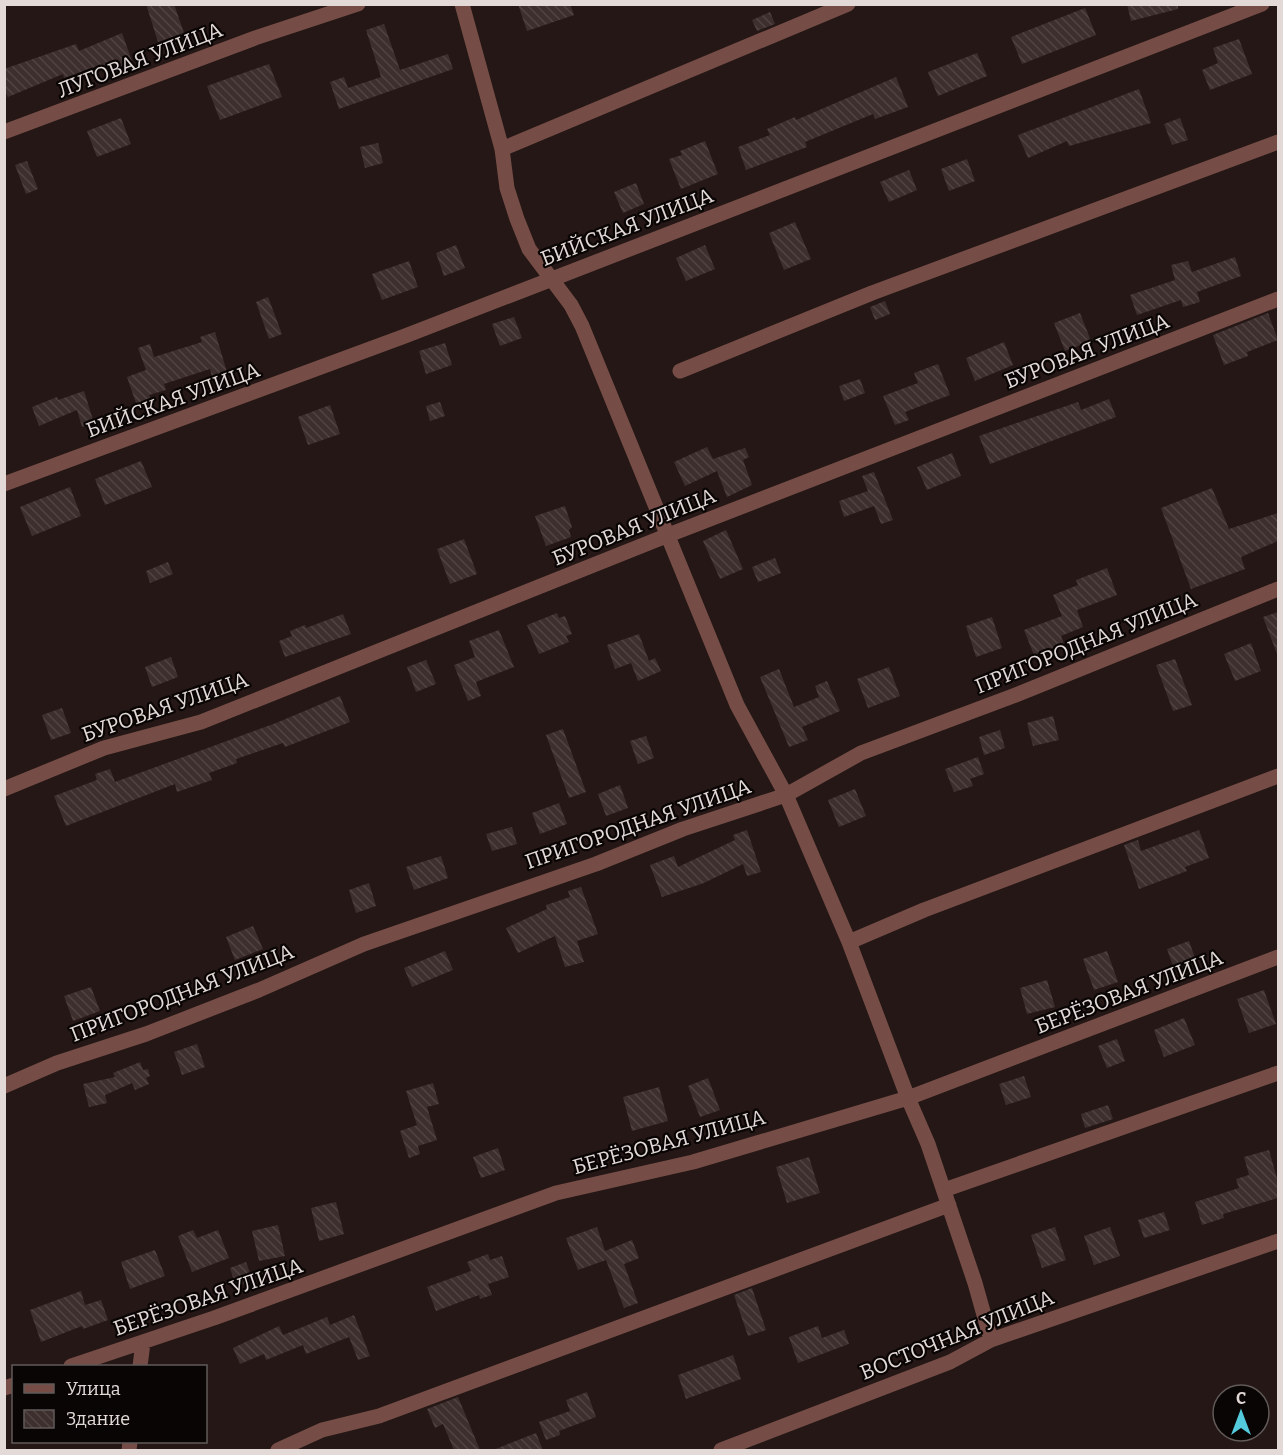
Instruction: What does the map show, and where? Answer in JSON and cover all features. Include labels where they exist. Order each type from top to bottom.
[{"type":"street","name":"ЛУГОВАЯ УЛИЦА","points":[[4,132],[255,38],[358,4]]},
{"type":"street","points":[[462,4],[502,149],[507,188],[517,219],[530,249],[550,279],[572,305],[582,326],[737,705],[786,795],[849,942],[908,1098],[928,1144],[991,1340]]},
{"type":"street","points":[[502,149],[848,4]]},
{"type":"street","name":"БИЙСКАЯ УЛИЦА","points":[[4,484],[405,336],[1262,4]]},
{"type":"street","points":[[680,371],[872,293],[1278,142]]},
{"type":"street","name":"БУРОВАЯ УЛИЦА","points":[[4,789],[104,748],[201,722],[666,536],[1278,299]]},
{"type":"street","name":"ПРИГОРОДНАЯ УЛИЦА","points":[[4,1086],[57,1063],[146,1034],[259,990],[364,944],[558,875],[596,864],[683,829],[786,795],[861,753],[1013,696],[1278,589]]},
{"type":"street","points":[[849,942],[946,902],[1278,776]]},
{"type":"street","name":"БЕРЁЗОВАЯ УЛИЦА","points":[[73,1365],[143,1343],[556,1193],[693,1162],[908,1098],[1278,957]]},
{"type":"street","points":[[278,1450],[307,1435],[388,1413],[946,1197],[1278,1073]]},
{"type":"street","name":"ВОСТОЧНАЯ УЛИЦА","points":[[721,1450],[950,1362],[991,1340],[1278,1241]]},
{"type":"street","points":[[140,1365],[143,1343]]},
{"type":"building","points":[[146,4],[174,4],[184,33],[158,42]]},
{"type":"building","points":[[518,4],[570,4],[574,15],[527,31]]},
{"type":"building","points":[[1127,4],[1178,4],[1178,9],[1131,21]]},
{"type":"building","points":[[1085,8],[1096,35],[1022,64],[1011,37]]},
{"type":"building","points":[[770,12],[775,24],[757,31],[752,20]]},
{"type":"building","points":[[384,24],[400,70],[448,54],[453,69],[339,109],[330,82],[344,77],[348,88],[381,77],[366,30]]},
{"type":"building","points":[[122,33],[132,61],[104,74],[100,65],[64,78],[63,74],[8,97],[4,90],[4,69],[76,44],[79,51]]},
{"type":"building","points":[[1239,39],[1252,74],[1210,90],[1202,70],[1218,63],[1213,48]]},
{"type":"building","points":[[977,53],[987,76],[938,96],[928,72]]},
{"type":"building","points":[[269,64],[282,97],[220,120],[207,86]]},
{"type":"building","points":[[896,77],[908,107],[875,119],[873,114],[805,142],[807,147],[746,170],[738,147],[770,135],[767,129],[795,117],[796,120]]},
{"type":"building","points":[[1139,89],[1151,123],[1069,146],[1067,141],[1028,158],[1018,135]]},
{"type":"building","points":[[121,118],[131,144],[97,157],[87,131]]},
{"type":"building","points":[[1180,118],[1188,140],[1172,145],[1164,124]]},
{"type":"building","points":[[705,141],[718,174],[681,189],[669,159],[682,155],[680,151]]},
{"type":"building","points":[[378,143],[383,163],[365,168],[360,147]]},
{"type":"building","points":[[967,159],[975,181],[949,191],[941,169]]},
{"type":"building","points":[[27,161],[38,189],[26,194],[15,165]]},
{"type":"building","points":[[909,170],[917,190],[889,202],[880,182]]},
{"type":"building","points":[[636,183],[644,204],[623,213],[614,192]]},
{"type":"building","points":[[795,222],[811,259],[784,270],[769,233]]},
{"type":"building","points":[[456,245],[465,268],[444,276],[436,253]]},
{"type":"building","points":[[705,245],[715,269],[686,281],[676,258]]},
{"type":"building","points":[[1235,257],[1241,276],[1197,292],[1200,302],[1183,307],[1181,300],[1137,315],[1130,295],[1175,280],[1171,265],[1188,261],[1192,272]]},
{"type":"building","points":[[409,261],[418,287],[382,300],[372,274]]},
{"type":"building","points":[[268,297],[282,334],[269,339],[256,302]]},
{"type":"building","points":[[885,301],[890,314],[875,320],[870,307]]},
{"type":"building","points":[[1080,313],[1091,341],[1065,351],[1054,323]]},
{"type":"building","points":[[1268,313],[1278,340],[1247,352],[1248,356],[1224,365],[1213,335]]},
{"type":"building","points":[[514,317],[522,338],[500,346],[492,324]]},
{"type":"building","points":[[215,332],[227,372],[212,377],[210,369],[164,384],[166,390],[149,395],[152,401],[137,406],[127,377],[146,370],[138,348],[150,344],[154,357],[202,342],[200,337]]},
{"type":"building","points":[[1004,342],[1013,365],[975,381],[966,358]]},
{"type":"building","points":[[445,343],[452,365],[426,374],[419,351]]},
{"type":"building","points":[[938,364],[950,395],[905,412],[909,420],[895,425],[883,396],[918,383],[914,373]]},
{"type":"building","points":[[860,379],[865,393],[844,401],[839,386]]},
{"type":"building","points":[[84,391],[94,423],[82,427],[77,410],[39,426],[32,407],[57,397],[58,400]]},
{"type":"building","points":[[1109,399],[1116,417],[990,464],[979,436],[1078,402],[1081,410]]},
{"type":"building","points":[[440,402],[445,416],[430,421],[426,406]]},
{"type":"building","points":[[330,405],[340,434],[308,445],[298,417]]},
{"type":"building","points":[[707,447],[713,459],[745,448],[749,457],[743,460],[752,485],[727,497],[717,471],[685,486],[674,462]]},
{"type":"building","points":[[952,453],[961,476],[927,490],[917,467]]},
{"type":"building","points":[[141,461],[152,487],[105,505],[95,479]]},
{"type":"building","points":[[874,472],[893,520],[881,524],[874,506],[844,517],[839,501],[868,491],[862,476]]},
{"type":"building","points":[[70,487],[81,516],[32,536],[20,507]]},
{"type":"building","points":[[1212,488],[1229,529],[1278,513],[1278,541],[1241,557],[1245,569],[1191,589],[1161,508]]},
{"type":"building","points":[[565,506],[572,527],[569,530],[571,537],[546,546],[535,516]]},
{"type":"building","points":[[726,530],[743,569],[720,579],[703,541]]},
{"type":"building","points":[[464,539],[477,574],[450,584],[437,549]]},
{"type":"building","points":[[775,558],[781,573],[758,582],[752,567]]},
{"type":"building","points":[[168,562],[173,574],[150,583],[146,571]]},
{"type":"building","points":[[1107,568],[1117,595],[1077,610],[1083,627],[1061,636],[1064,644],[1034,655],[1024,630],[1062,616],[1053,595],[1078,585],[1076,580]]},
{"type":"building","points":[[1278,612],[1278,653],[1277,654],[1263,617]]},
{"type":"building","points":[[557,613],[559,618],[565,616],[572,634],[566,636],[569,642],[539,654],[527,625]]},
{"type":"building","points":[[343,614],[351,634],[285,657],[279,641],[292,636],[290,631],[305,625],[306,628]]},
{"type":"building","points":[[992,617],[1002,648],[976,657],[966,626]]},
{"type":"building","points":[[499,630],[514,667],[476,682],[481,696],[468,701],[454,665],[475,657],[469,641]]},
{"type":"building","points":[[639,634],[649,661],[655,658],[661,671],[638,681],[631,663],[615,669],[607,645]]},
{"type":"building","points":[[1251,643],[1261,671],[1235,681],[1224,654]]},
{"type":"building","points":[[171,657],[178,677],[152,687],[145,667]]},
{"type":"building","points":[[1175,659],[1192,705],[1173,711],[1156,665]]},
{"type":"building","points":[[426,660],[436,684],[416,692],[407,667]]},
{"type":"building","points":[[889,667],[900,696],[868,708],[857,679]]},
{"type":"building","points":[[779,669],[794,707],[819,697],[815,686],[827,681],[840,711],[802,727],[808,740],[789,747],[760,677]]},
{"type":"building","points":[[340,696],[350,722],[285,747],[283,743],[236,759],[237,763],[209,773],[212,780],[177,792],[175,784],[66,826],[54,796],[97,780],[95,774],[110,769],[115,782],[276,723]]},
{"type":"building","points":[[62,708],[71,733],[51,740],[42,715]]},
{"type":"building","points":[[1053,716],[1059,740],[1033,746],[1027,723]]},
{"type":"building","points":[[563,729],[586,792],[569,798],[546,735]]},
{"type":"building","points":[[1000,730],[1005,748],[984,755],[979,737]]},
{"type":"building","points":[[646,736],[654,758],[638,764],[630,741]]},
{"type":"building","points":[[978,757],[984,774],[970,779],[973,786],[954,792],[945,769]]},
{"type":"building","points":[[620,785],[628,808],[606,816],[598,794]]},
{"type":"building","points":[[855,789],[866,816],[839,827],[828,800]]},
{"type":"building","points":[[559,803],[567,824],[540,834],[532,813]]},
{"type":"building","points":[[512,827],[517,844],[492,851],[486,834]]},
{"type":"building","points":[[747,830],[761,872],[747,876],[743,864],[704,883],[662,897],[650,865],[674,856],[678,867],[735,840],[733,835]]},
{"type":"building","points":[[1199,830],[1209,858],[1185,867],[1187,871],[1139,889],[1124,845],[1138,840],[1141,851]]},
{"type":"building","points":[[441,856],[448,878],[414,890],[406,867]]},
{"type":"building","points":[[369,883],[376,906],[356,913],[349,890]]},
{"type":"building","points":[[581,887],[598,934],[577,941],[584,962],[565,967],[555,936],[518,953],[506,928],[547,909],[546,905],[570,897],[568,891]]},
{"type":"building","points":[[253,926],[263,949],[235,960],[226,937]]},
{"type":"building","points":[[1189,941],[1195,958],[1173,966],[1167,949]]},
{"type":"building","points":[[445,951],[453,970],[412,987],[404,968]]},
{"type":"building","points":[[1107,951],[1118,982],[1094,990],[1083,959]]},
{"type":"building","points":[[1047,980],[1055,1007],[1027,1014],[1020,988]]},
{"type":"building","points":[[91,987],[100,1011],[73,1021],[64,996]]},
{"type":"building","points":[[1264,990],[1276,1024],[1249,1033],[1237,999]]},
{"type":"building","points":[[1184,1018],[1195,1045],[1164,1057],[1154,1030]]},
{"type":"building","points":[[1117,1039],[1125,1061],[1107,1068],[1098,1046]]},
{"type":"building","points":[[197,1044],[205,1067],[182,1075],[174,1052]]},
{"type":"building","points":[[140,1062],[143,1070],[148,1069],[150,1076],[146,1078],[149,1084],[135,1090],[132,1083],[105,1095],[107,1103],[89,1107],[83,1084],[115,1077],[113,1073]]},
{"type":"building","points":[[1024,1076],[1031,1097],[1006,1105],[999,1084]]},
{"type":"building","points":[[708,1078],[720,1110],[700,1117],[688,1086]]},
{"type":"building","points":[[433,1083],[439,1104],[427,1107],[437,1140],[418,1146],[420,1154],[409,1158],[400,1131],[417,1125],[406,1091]]},
{"type":"building","points":[[659,1087],[668,1121],[632,1131],[623,1097]]},
{"type":"building","points":[[1108,1105],[1113,1119],[1085,1128],[1081,1114]]},
{"type":"building","points":[[498,1148],[505,1170],[481,1178],[473,1157]]},
{"type":"building","points":[[1269,1150],[1278,1182],[1278,1198],[1223,1214],[1224,1218],[1202,1225],[1195,1202],[1239,1188],[1236,1179],[1249,1175],[1244,1157]]},
{"type":"building","points":[[809,1157],[820,1193],[787,1203],[776,1167]]},
{"type":"building","points":[[336,1202],[344,1234],[319,1241],[311,1208]]},
{"type":"building","points":[[1164,1212],[1170,1230],[1144,1238],[1138,1220]]},
{"type":"building","points":[[278,1225],[285,1256],[259,1261],[252,1231]]},
{"type":"building","points":[[597,1227],[605,1251],[632,1240],[639,1258],[624,1264],[638,1303],[624,1308],[606,1260],[578,1270],[566,1238]]},
{"type":"building","points":[[1055,1227],[1066,1260],[1042,1268],[1031,1235]]},
{"type":"building","points":[[1110,1227],[1120,1256],[1094,1265],[1084,1236]]},
{"type":"building","points":[[193,1230],[197,1238],[218,1230],[229,1258],[192,1272],[178,1236]]},
{"type":"building","points":[[155,1250],[165,1276],[130,1289],[121,1262]]},
{"type":"building","points":[[488,1254],[490,1260],[502,1256],[509,1277],[488,1284],[492,1295],[480,1299],[479,1295],[436,1311],[427,1287],[471,1271],[467,1262]]},
{"type":"building","points":[[246,1262],[253,1281],[236,1287],[230,1268]]},
{"type":"building","points":[[752,1288],[766,1330],[748,1336],[734,1295]]},
{"type":"building","points":[[81,1291],[85,1305],[101,1300],[108,1320],[83,1329],[82,1326],[41,1342],[30,1310]]},
{"type":"building","points":[[354,1315],[370,1356],[358,1360],[349,1337],[306,1354],[303,1345],[266,1360],[264,1354],[240,1364],[233,1348],[279,1326],[283,1335],[327,1317],[330,1325]]},
{"type":"building","points":[[818,1326],[822,1338],[844,1330],[849,1344],[798,1363],[789,1337]]},
{"type":"building","points":[[733,1355],[741,1379],[686,1399],[678,1375]]},
{"type":"building","points":[[587,1392],[596,1417],[559,1431],[560,1435],[546,1440],[539,1422],[570,1411],[566,1400]]},
{"type":"building","points":[[458,1397],[480,1450],[454,1450],[443,1424],[435,1428],[427,1409]]},
{"type":"building","points":[[536,1433],[543,1450],[493,1450]]}]
